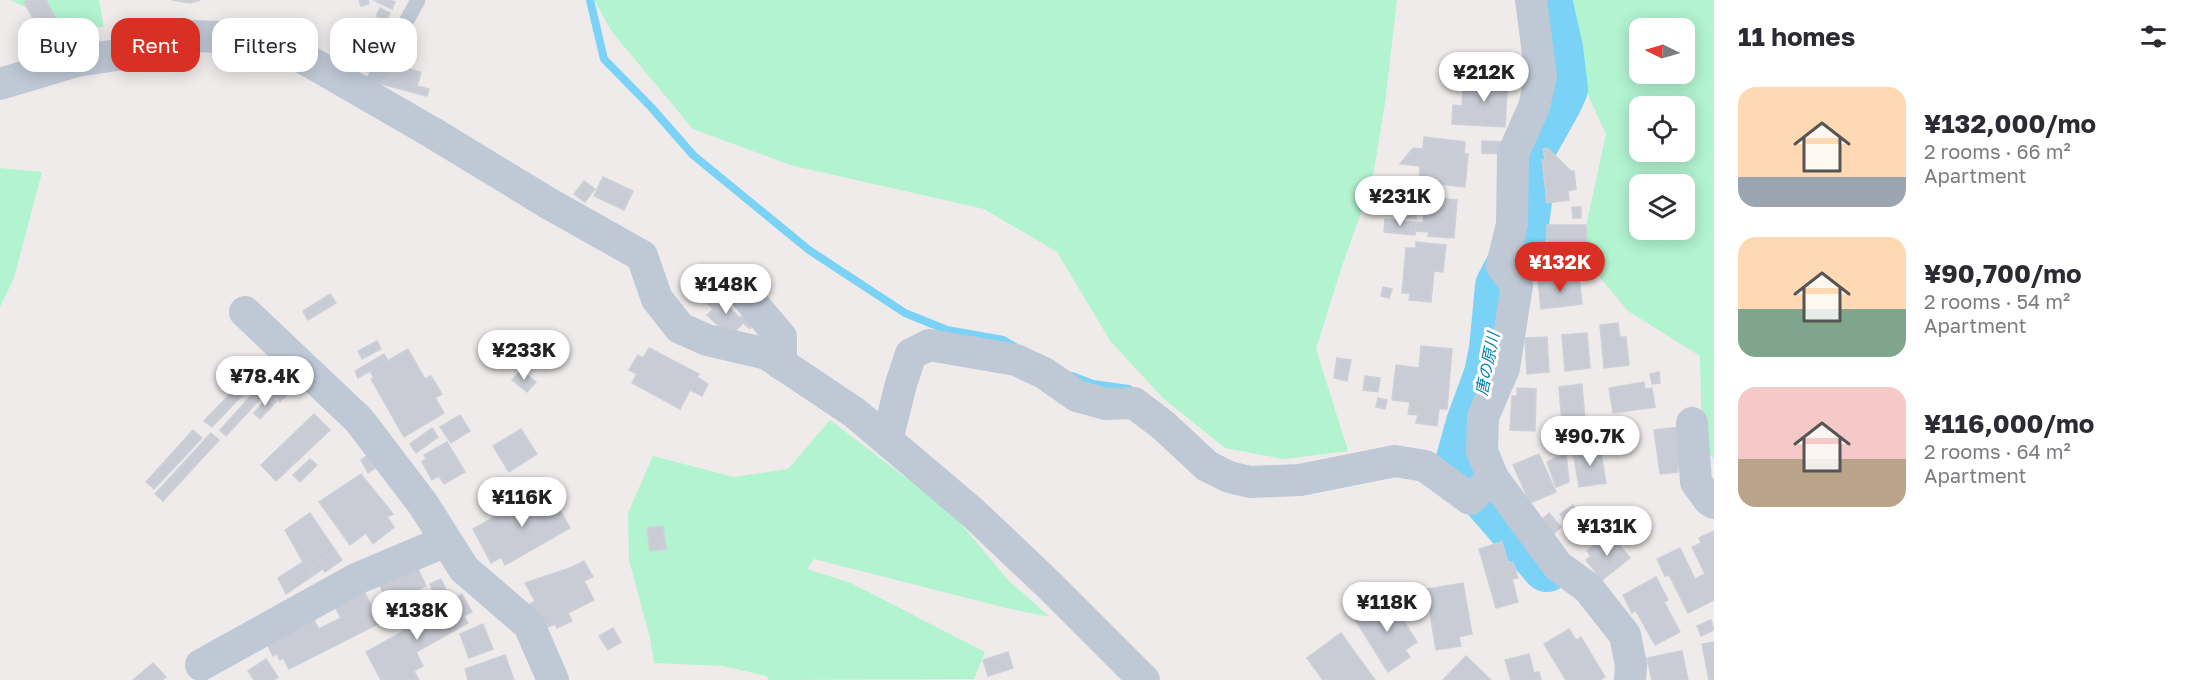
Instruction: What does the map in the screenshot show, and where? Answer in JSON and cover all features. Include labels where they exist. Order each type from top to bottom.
[{"type":"street","points":[[1531,0],[1541,76],[1534,107],[1513,154],[1512,224],[1503,266],[1517,285],[1504,368],[1483,417],[1482,451],[1492,478],[1558,566],[1588,588],[1625,635],[1631,665],[1630,680]]},
{"type":"street","points":[[0,84],[77,61],[143,51],[192,36],[248,38],[298,55],[642,256],[657,299],[680,328],[706,340],[767,354],[855,413],[982,521],[1144,680]]},
{"type":"street","points":[[742,291],[781,337],[781,364]]},
{"type":"street","points":[[245,312],[358,420],[423,504],[464,569],[529,625],[553,680]]},
{"type":"street","points":[[887,440],[910,354],[929,345],[1016,360],[1044,373],[1077,396],[1106,404],[1134,403],[1164,426],[1207,466],[1229,477],[1250,482],[1300,480],[1395,461],[1425,466],[1470,499],[1492,478]]},
{"type":"street","points":[[1692,423],[1696,482],[1709,500],[1714,503]]},
{"type":"street","points":[[201,665],[356,579],[446,541]]},
{"type":"lane","points":[[366,94],[418,0]]},
{"type":"green space","points":[[10,0],[99,0],[104,27],[99,27],[99,18],[49,18]]},
{"type":"green space","points":[[594,0],[1397,0],[1385,103],[1372,182],[1316,349],[1348,451],[1284,459],[1225,448],[1164,399],[1111,342],[1057,252],[984,209],[790,165],[693,129],[612,32]]},
{"type":"green space","points":[[1568,0],[1714,0],[1714,460],[1702,439],[1700,356],[1628,311],[1580,254],[1606,134],[1568,52]]},
{"type":"green space","points":[[0,168],[42,172],[14,278],[0,307]]},
{"type":"green space","points":[[830,420],[952,513],[1008,580],[1050,617],[814,559],[807,569],[851,583],[985,652],[974,679],[769,680],[766,676],[723,666],[654,663],[650,638],[629,560],[628,513],[653,456],[734,477],[788,469]]},
{"type":"building","points":[[46,0],[55,18],[33,18],[24,2]]},
{"type":"building","points":[[172,0],[200,0],[190,3]]},
{"type":"building","points":[[359,0],[368,0],[369,4],[361,6]]},
{"type":"building","points":[[375,1],[395,2],[392,9]]},
{"type":"building","points":[[380,8],[390,13],[387,18],[376,16]]},
{"type":"building","points":[[417,71],[421,72],[417,86],[429,89],[427,96],[381,84],[384,72]]},
{"type":"building","points":[[1475,75],[1508,77],[1505,127],[1452,124],[1453,105],[1462,106],[1463,90],[1474,90]]},
{"type":"building","points":[[1424,137],[1465,142],[1464,154],[1468,154],[1465,187],[1419,182],[1420,166],[1400,164],[1413,148],[1423,149]]},
{"type":"building","points":[[1482,141],[1505,142],[1505,154],[1482,153]]},
{"type":"building","points":[[1547,148],[1571,171],[1574,171],[1576,189],[1568,191],[1569,200],[1547,203],[1542,160],[1545,160],[1543,149]]},
{"type":"building","points":[[603,177],[633,191],[624,210],[594,196]]},
{"type":"building","points":[[584,181],[595,189],[585,202],[574,194]]},
{"type":"building","points":[[1425,197],[1457,200],[1454,238],[1428,236],[1429,232],[1415,231],[1416,222],[1423,223]]},
{"type":"building","points":[[1405,205],[1417,206],[1416,219],[1404,218]]},
{"type":"building","points":[[1572,207],[1581,207],[1581,218],[1573,218]]},
{"type":"building","points":[[1385,219],[1416,222],[1415,235],[1384,232]]},
{"type":"building","points":[[1547,225],[1586,225],[1587,250],[1547,250]]},
{"type":"building","points":[[1416,242],[1446,245],[1443,272],[1434,271],[1431,302],[1409,300],[1410,293],[1402,293],[1406,248],[1416,248]]},
{"type":"building","points":[[1579,276],[1582,304],[1541,309],[1538,281]]},
{"type":"building","points":[[1383,287],[1392,289],[1389,298],[1381,296]]},
{"type":"building","points":[[716,289],[724,297],[721,299],[740,318],[746,312],[756,323],[750,329],[743,323],[730,337],[707,315],[713,309],[704,300]]},
{"type":"building","points":[[330,294],[336,303],[308,320],[303,311]]},
{"type":"building","points":[[1618,323],[1620,337],[1626,337],[1629,365],[1604,368],[1600,325]]},
{"type":"building","points":[[1587,333],[1590,368],[1565,371],[1562,335]]},
{"type":"building","points":[[1547,337],[1549,372],[1527,374],[1525,338]]},
{"type":"building","points":[[377,341],[381,349],[362,359],[358,351]]},
{"type":"building","points":[[1421,346],[1452,349],[1447,409],[1439,409],[1437,426],[1416,423],[1418,415],[1408,414],[1410,402],[1392,400],[1396,365],[1419,368]]},
{"type":"building","points":[[649,348],[699,374],[697,377],[708,384],[702,396],[690,390],[680,409],[632,383],[637,374],[629,370],[638,355],[643,358]]},
{"type":"building","points":[[408,349],[425,379],[431,376],[442,394],[435,398],[444,413],[404,437],[371,379],[374,378],[370,371]]},
{"type":"building","points":[[384,354],[388,361],[358,378],[355,371]]},
{"type":"building","points":[[1337,358],[1351,360],[1347,381],[1334,378]]},
{"type":"building","points":[[262,361],[268,368],[212,427],[204,421]]},
{"type":"building","points":[[275,369],[282,375],[226,436],[220,430]]},
{"type":"building","points":[[521,370],[536,382],[527,392],[512,380]]},
{"type":"building","points":[[1659,372],[1660,383],[1652,384],[1650,374]]},
{"type":"building","points":[[288,373],[298,383],[280,402],[270,392]]},
{"type":"building","points":[[1365,376],[1380,378],[1378,392],[1363,390]]},
{"type":"building","points":[[1644,382],[1645,389],[1652,388],[1655,407],[1613,413],[1609,388]]},
{"type":"building","points":[[1582,384],[1585,421],[1562,423],[1559,387]]},
{"type":"building","points":[[1517,388],[1536,389],[1535,431],[1510,430],[1512,396],[1517,396]]},
{"type":"building","points":[[270,395],[277,401],[260,419],[254,413]]},
{"type":"building","points":[[1378,398],[1387,400],[1385,409],[1376,407]]},
{"type":"building","points":[[314,414],[330,430],[276,481],[261,465]]},
{"type":"building","points":[[460,415],[470,431],[451,443],[440,427]]},
{"type":"building","points":[[1680,427],[1684,465],[1678,466],[1678,472],[1660,474],[1654,430]]},
{"type":"building","points":[[432,428],[438,437],[416,453],[410,444]]},
{"type":"building","points":[[521,429],[537,454],[509,472],[493,446]]},
{"type":"building","points":[[193,430],[202,438],[154,489],[146,482]]},
{"type":"building","points":[[211,433],[219,440],[163,501],[155,494]]},
{"type":"building","points":[[447,442],[465,472],[444,484],[439,476],[432,480],[422,462],[426,459],[424,455]]},
{"type":"building","points":[[1600,446],[1606,483],[1579,487],[1573,451]]},
{"type":"building","points":[[372,452],[381,464],[368,473],[361,460]]},
{"type":"building","points":[[1566,453],[1569,482],[1556,487],[1547,462]]},
{"type":"building","points":[[1539,454],[1556,492],[1530,503],[1513,465]]},
{"type":"building","points":[[310,459],[317,465],[300,482],[293,475]]},
{"type":"building","points":[[361,474],[393,514],[387,517],[394,527],[373,544],[366,533],[350,545],[319,502]]},
{"type":"building","points":[[547,487],[570,528],[505,565],[501,557],[491,563],[473,529]]},
{"type":"building","points":[[1573,505],[1587,525],[1574,534],[1560,514]]},
{"type":"building","points":[[310,513],[335,550],[309,568],[314,575],[286,594],[278,578],[303,562],[285,530]]},
{"type":"building","points":[[1549,513],[1561,527],[1547,540],[1535,526]]},
{"type":"building","points":[[1597,525],[1604,534],[1593,542],[1586,533]]},
{"type":"building","points":[[663,526],[666,549],[650,551],[647,528]]},
{"type":"building","points":[[1714,531],[1714,600],[1688,613],[1669,575],[1665,576],[1657,559],[1680,548],[1695,579],[1705,574],[1692,547],[1701,543],[1699,538]]},
{"type":"building","points":[[1610,533],[1630,558],[1602,580],[1586,560],[1591,556],[1587,551]]},
{"type":"building","points":[[1502,542],[1508,563],[1513,562],[1518,578],[1512,579],[1518,602],[1496,608],[1479,549]]},
{"type":"building","points":[[335,550],[342,560],[325,572],[323,569],[314,575],[309,568]]},
{"type":"building","points":[[411,554],[426,586],[389,604],[373,571]]},
{"type":"building","points":[[584,561],[593,577],[584,581],[594,600],[568,613],[572,621],[557,628],[555,624],[543,629],[530,604],[535,601],[525,583]]},
{"type":"building","points":[[1656,577],[1668,600],[1664,602],[1680,632],[1655,645],[1636,611],[1632,613],[1623,595]]},
{"type":"building","points":[[441,579],[448,594],[437,600],[430,584]]},
{"type":"building","points":[[360,583],[380,623],[289,669],[283,658],[280,660],[277,654],[273,656],[262,635],[307,607],[319,629],[341,618],[330,598]]},
{"type":"building","points":[[1463,583],[1472,634],[1459,637],[1461,646],[1436,650],[1426,589]]},
{"type":"building","points":[[462,594],[472,612],[464,616],[468,623],[416,652],[423,666],[414,671],[419,680],[381,680],[366,652],[404,631],[402,628]]},
{"type":"building","points":[[1388,596],[1417,642],[1405,650],[1410,657],[1388,672],[1354,618]]},
{"type":"building","points":[[1711,620],[1714,630],[1701,636],[1697,626]]},
{"type":"building","points":[[483,624],[493,649],[469,658],[460,634]]},
{"type":"building","points":[[613,628],[621,642],[608,650],[599,636]]},
{"type":"building","points":[[1569,629],[1576,640],[1581,637],[1605,677],[1600,680],[1566,680],[1544,644]]},
{"type":"building","points":[[1341,633],[1375,680],[1323,680],[1307,658]]},
{"type":"building","points":[[1714,642],[1714,680],[1709,680],[1702,644]]},
{"type":"building","points":[[1682,651],[1688,680],[1652,680],[1647,658]]},
{"type":"building","points":[[1008,652],[1013,668],[988,676],[983,660]]},
{"type":"building","points":[[1529,654],[1534,673],[1539,672],[1541,680],[1511,680],[1505,660]]},
{"type":"building","points":[[505,655],[514,680],[468,680],[465,669]]},
{"type":"building","points":[[1466,656],[1491,680],[1443,680]]},
{"type":"building","points":[[266,659],[278,677],[274,680],[254,680],[248,671]]},
{"type":"building","points":[[153,663],[166,677],[162,680],[133,680]]},
{"type":"waterway","points":[[590,0],[604,59],[651,107],[693,155],[809,250],[905,313],[947,330],[1003,340],[1015,347]]},
{"type":"waterway","name":"唐の原川","points":[[1547,0],[1558,48],[1563,89],[1529,152],[1525,170],[1528,192],[1524,225],[1516,256],[1500,286],[1494,349],[1489,374],[1471,423],[1459,466],[1547,567]]},
{"type":"waterway","points":[[1072,376],[1093,384],[1129,389]]},
{"type":"waterway","points":[[1437,459],[1459,466]]}]
